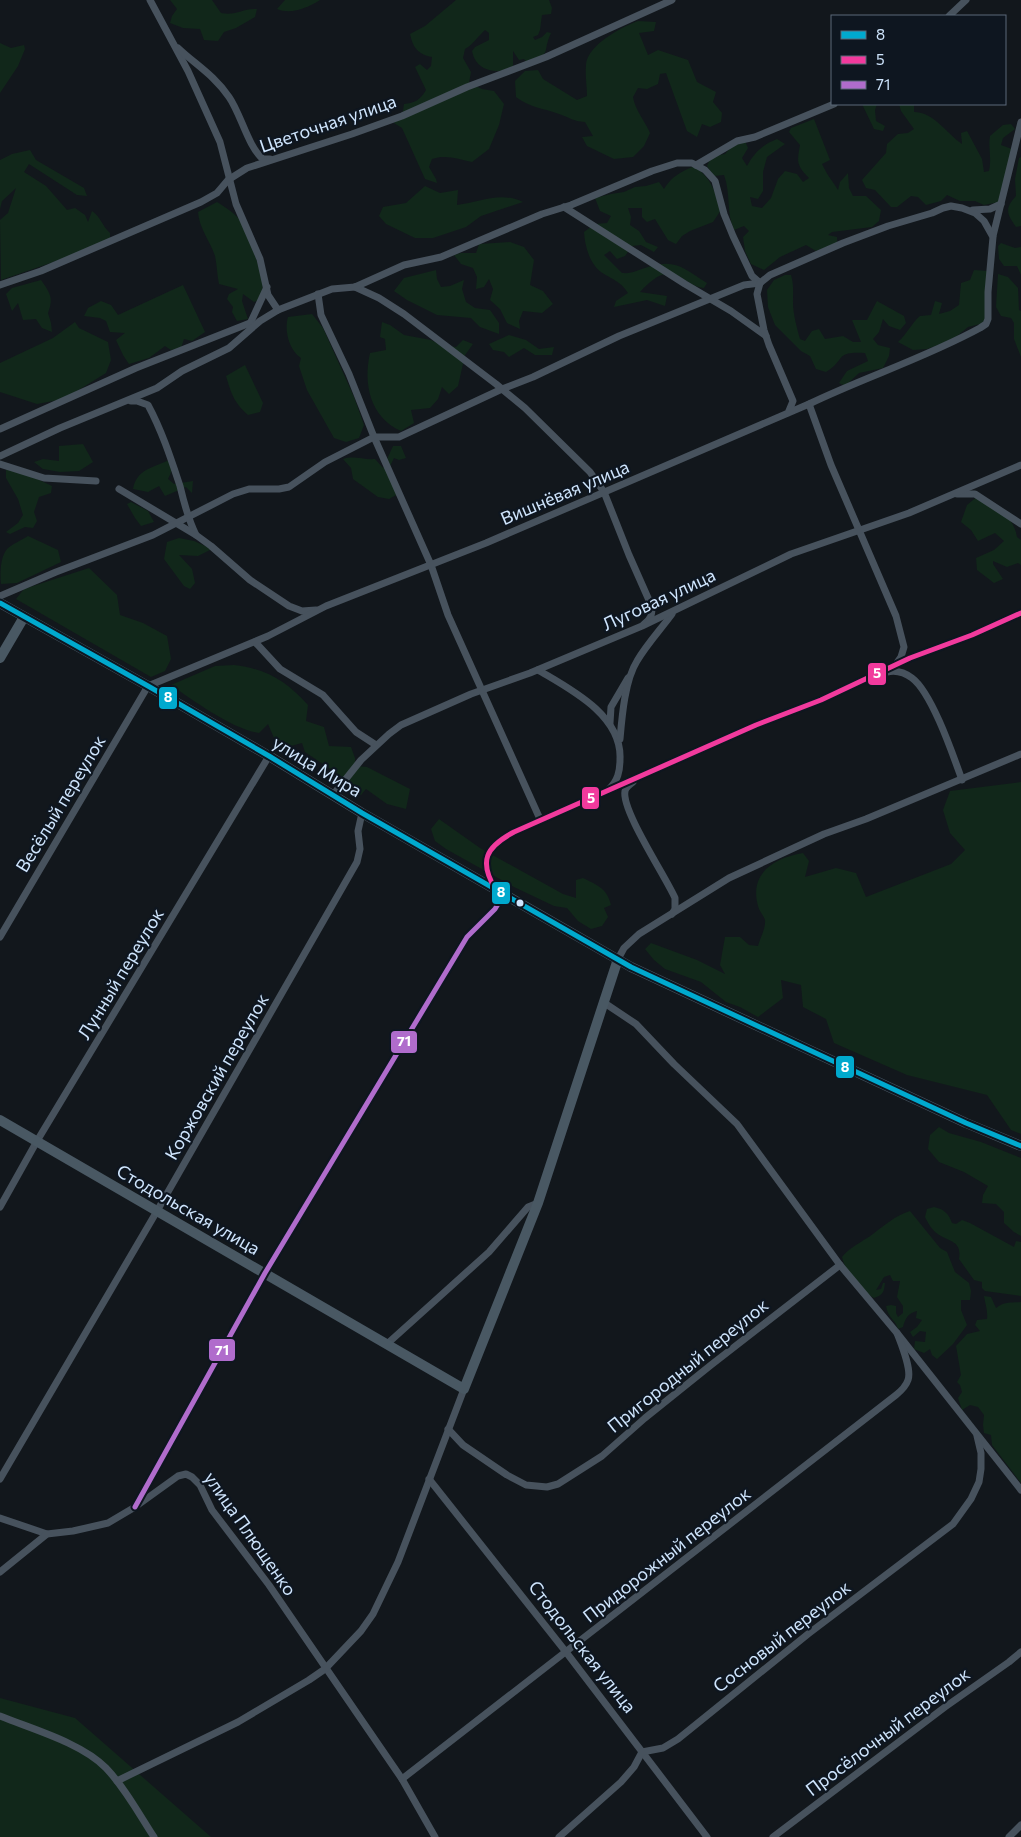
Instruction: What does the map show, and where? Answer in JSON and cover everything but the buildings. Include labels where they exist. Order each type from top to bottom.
[{"type":"street","points":[[150,0],[188,72],[220,142],[236,204],[264,269],[268,294],[278,310]]},
{"type":"street","name":"Цветочная улица","points":[[0,285],[41,271],[186,210],[217,193],[230,179],[247,168],[402,116],[467,87],[546,57],[672,0]]},
{"type":"street","points":[[950,15],[966,0]]},
{"type":"street","points":[[172,42],[208,72],[222,87],[237,110],[255,150],[263,159],[273,159]]},
{"type":"street","points":[[696,165],[737,141],[755,137],[832,105]]},
{"type":"street","points":[[993,237],[1021,122]]},
{"type":"street","points":[[0,456],[60,428],[157,388],[182,371],[220,354],[245,333],[278,310],[332,289],[356,287],[404,265],[441,257],[652,170],[678,163],[692,163],[696,165],[704,170],[715,182],[724,214],[733,236],[752,276],[760,283]]},
{"type":"street","points":[[0,596],[56,572],[153,535],[214,503],[248,489],[279,489],[289,487],[332,458],[374,437],[399,437],[564,363],[619,336],[744,285],[760,283],[770,275],[804,259],[876,230],[932,214],[951,206],[979,210],[990,209],[1001,204]]},
{"type":"street","points":[[564,207],[767,336]]},
{"type":"street","points":[[962,208],[975,213],[984,221],[993,237]]},
{"type":"street","name":"Вишнёвая улица","points":[[148,686],[255,642],[326,606],[486,543],[809,404],[839,389],[934,351],[980,328],[986,324],[988,319],[988,292],[993,237]]},
{"type":"street","points":[[760,283],[757,294],[767,336],[792,394],[793,401],[788,412]]},
{"type":"street","points":[[245,333],[267,287]]},
{"type":"street","points":[[356,287],[379,298],[404,314],[525,408],[590,472],[604,492],[628,556],[652,607],[652,614],[642,626]]},
{"type":"street","points":[[318,294],[321,315],[352,381],[374,437],[431,565],[448,615],[540,820]]},
{"type":"street","points":[[0,429],[136,368],[250,323]]},
{"type":"street","points":[[128,401],[137,401],[148,406],[154,415],[169,453],[188,517],[196,535]]},
{"type":"street","points":[[809,404],[817,429],[858,531],[866,544],[903,637],[904,646],[901,657],[894,666]]},
{"type":"street","points":[[0,464],[44,478],[96,480]]},
{"type":"street","name":"Луговая улица","points":[[333,796],[350,773],[376,745],[401,725],[481,690],[538,670],[674,612],[791,554],[952,495],[1021,465]]},
{"type":"street","points":[[119,489],[196,535],[250,580],[289,606],[302,611],[312,611],[326,606]]},
{"type":"street","points":[[952,495],[974,494],[1021,524]]},
{"type":"street","name":"улица Мира","points":[[0,603],[148,686],[269,756],[362,813],[631,967],[966,1123],[1021,1146]]},
{"type":"street","points":[[610,723],[611,707],[637,661],[674,612]]},
{"type":"street","points":[[135,1507],[264,1273],[467,937],[495,909],[500,892],[489,878],[486,867],[487,856],[491,846],[507,835],[638,776],[879,674],[910,658],[972,636],[1021,613]]},
{"type":"street","points":[[0,658],[24,617]]},
{"type":"street","points":[[255,642],[280,668],[323,695],[356,732],[376,745]]},
{"type":"street","points":[[538,670],[574,692],[603,715],[617,735],[620,747]]},
{"type":"street","points":[[606,792],[613,786],[618,776],[625,704],[633,670]]},
{"type":"street","points":[[879,674],[895,670],[913,679],[921,688],[947,739],[962,780]]},
{"type":"street","name":"Весёлый переулок","points":[[0,937],[148,686]]},
{"type":"street","points":[[117,1781],[238,1722],[325,1669],[361,1631],[373,1614],[398,1562],[448,1429],[538,1203],[618,959],[624,948],[639,934],[729,878],[824,834],[962,780],[1021,754]]},
{"type":"street","name":"Лунный переулок","points":[[0,1207],[37,1141],[269,756]]},
{"type":"street","points":[[638,776],[625,791],[626,799],[635,824],[675,898],[675,909],[672,914]]},
{"type":"street","name":"Коржовский переулок","points":[[0,1479],[157,1211],[357,862],[360,849],[358,831],[362,813]]},
{"type":"street","points":[[604,1002],[636,1024],[674,1064],[737,1124],[840,1265],[898,1334],[1021,1490]]},
{"type":"street","name":"Стодольская улица","points":[[0,1120],[464,1389]]},
{"type":"street","points":[[387,1344],[489,1252],[528,1208],[538,1203]]},
{"type":"street","name":"Пригородный переулок","points":[[448,1429],[463,1445],[512,1478],[529,1486],[553,1486],[564,1482],[602,1456],[674,1394],[840,1265]]},
{"type":"street","name":"Придорожный переулок","points":[[402,1779],[903,1389],[909,1379],[908,1368],[898,1334]]},
{"type":"street","name":"Сосновый переулок","points":[[642,1752],[663,1748],[678,1740],[808,1634],[953,1524],[971,1499],[979,1482],[981,1453],[976,1433]]},
{"type":"street","name":"улица Плющенко","points":[[47,1534],[95,1527],[108,1523],[135,1507],[178,1476],[186,1474],[195,1478],[212,1510],[269,1585],[402,1779],[435,1837]]},
{"type":"street","name":"Стодольская улица","points":[[430,1479],[566,1652],[707,1837]]},
{"type":"street","points":[[0,1518],[47,1534]]},
{"type":"street","points":[[0,1572],[47,1534]]},
{"type":"street","name":"Просёлочный переулок","points":[[773,1837],[1021,1652]]},
{"type":"street","points":[[0,1716],[59,1739],[93,1756],[106,1767],[117,1781],[154,1837]]},
{"type":"street","points":[[559,1837],[621,1782],[642,1752]]},
{"type":"street","points":[[1009,1837],[1021,1825]]},
{"type":"green space","points":[[170,0],[212,0],[221,13],[227,14],[257,9],[255,17],[236,28],[224,32],[218,41],[204,40],[200,29],[183,28],[170,23],[177,9]]},
{"type":"green space","points":[[285,0],[320,0],[299,10],[282,11],[277,9]]},
{"type":"green space","points":[[456,0],[549,0],[552,8],[551,14],[542,15],[538,35],[533,37],[535,40],[547,32],[551,33],[544,54],[527,63],[524,59],[519,60],[513,51],[513,66],[508,70],[496,71],[486,69],[474,57],[472,51],[475,47],[489,40],[489,33],[485,30],[465,49],[463,58],[471,72],[469,83],[482,89],[494,91],[504,104],[499,125],[489,149],[472,162],[447,157],[432,159],[429,167],[437,183],[425,179],[402,128],[394,123],[403,111],[404,104],[417,100],[426,90],[415,67],[420,64],[427,70],[431,66],[432,57],[416,49],[410,34],[425,26]]},
{"type":"green space","points":[[638,21],[656,22],[654,31],[639,33],[648,55],[658,50],[688,60],[697,82],[716,92],[713,102],[722,113],[721,122],[710,127],[702,124],[697,137],[687,131],[666,73],[660,74],[658,84],[647,89],[638,88],[633,97],[650,133],[644,146],[633,157],[614,159],[587,146],[582,137],[593,136],[585,122],[532,106],[516,97],[515,81],[525,71],[538,70],[543,79],[577,100],[587,96],[586,65],[592,51],[615,32]]},
{"type":"green space","points":[[0,43],[11,48],[24,45],[25,49],[18,66],[0,93]]},
{"type":"green space","points":[[862,105],[877,105],[876,121],[885,126],[883,131],[874,129]]},
{"type":"green space","points":[[899,105],[914,105],[914,112],[928,115],[934,119],[962,144],[961,133],[967,131],[982,159],[984,172],[989,171],[990,167],[990,136],[1003,125],[1011,124],[1015,129],[1003,138],[1001,145],[1012,149],[999,202],[984,205],[975,201],[960,201],[947,195],[941,201],[926,205],[918,197],[911,196],[897,207],[891,207],[875,190],[866,188],[862,180],[886,153],[887,144],[898,134],[908,133],[914,129],[901,111]]},
{"type":"green space","points":[[814,119],[830,160],[822,164],[838,190],[840,182],[848,173],[849,188],[853,196],[866,196],[881,210],[879,221],[872,227],[832,232],[828,235],[837,237],[837,243],[816,251],[806,245],[780,257],[764,270],[751,264],[745,251],[743,237],[749,231],[744,226],[734,230],[724,175],[714,176],[707,166],[711,157],[725,154],[734,144],[745,141],[748,148],[742,158],[747,166],[763,146],[777,139],[785,144],[767,157],[763,172],[763,191],[758,199],[750,197],[752,206],[762,208],[771,198],[778,179],[785,171],[797,174],[803,182],[809,178],[798,163],[800,145],[789,132],[791,128]]},
{"type":"green space","points":[[30,150],[36,160],[84,188],[87,196],[77,195],[29,164],[24,172],[46,186],[67,210],[75,208],[85,215],[88,222],[92,211],[110,233],[110,239],[65,258],[1,280],[0,220],[8,213],[16,188],[2,201],[0,209],[0,160],[12,154]]},
{"type":"green space","points":[[1021,157],[1021,226],[1016,227],[1009,215],[1008,208],[1016,196],[1015,179],[1019,158]]},
{"type":"green space","points":[[694,166],[709,180],[721,210],[713,222],[690,231],[682,236],[676,244],[668,240],[655,219],[647,222],[642,217],[642,208],[628,208],[631,217],[630,225],[639,231],[646,242],[658,247],[654,252],[641,245],[632,246],[625,256],[617,259],[610,251],[604,255],[622,273],[658,265],[673,264],[686,269],[707,283],[704,288],[676,275],[664,274],[654,279],[640,292],[667,296],[665,306],[647,300],[614,307],[616,301],[628,293],[620,284],[599,271],[589,256],[586,244],[584,232],[595,224],[607,223],[611,216],[600,211],[595,198],[659,182],[664,189],[681,172]]},
{"type":"green space","points":[[425,186],[440,193],[458,190],[457,205],[498,197],[506,197],[523,202],[481,216],[466,227],[433,238],[415,238],[386,224],[379,216],[383,207],[406,203]]},
{"type":"green space","points":[[217,202],[240,220],[249,232],[255,246],[263,289],[261,299],[254,302],[243,294],[242,301],[248,319],[237,321],[232,312],[233,307],[227,299],[229,294],[238,289],[219,284],[215,256],[202,229],[199,218],[198,212]]},
{"type":"green space","points":[[510,242],[524,247],[534,260],[530,285],[543,291],[553,304],[542,313],[523,311],[519,321],[520,329],[507,323],[500,309],[490,300],[493,289],[489,279],[484,287],[476,289],[477,277],[473,268],[461,264],[454,255],[476,253],[479,244]]},
{"type":"green space","points":[[1001,243],[1015,248],[1021,247],[1021,275],[1017,266],[1004,266],[999,259],[998,246]]},
{"type":"green space","points":[[436,270],[437,279],[441,287],[450,286],[464,280],[462,289],[466,302],[475,308],[490,310],[499,323],[499,334],[480,327],[471,318],[437,315],[407,300],[394,291],[404,278]]},
{"type":"green space","points":[[974,270],[988,271],[986,320],[980,324],[968,327],[957,336],[941,344],[927,349],[913,350],[898,342],[920,316],[931,315],[935,301],[942,303],[939,314],[950,311],[959,305],[961,283],[970,280]]},
{"type":"green space","points":[[998,274],[1008,277],[1018,288],[1019,310],[1021,311],[1021,357],[1014,339],[1014,323],[1011,318],[1001,316],[996,307]]},
{"type":"green space","points":[[785,275],[791,275],[795,321],[800,339],[805,341],[812,331],[819,329],[825,339],[843,336],[853,342],[861,342],[852,320],[867,320],[877,301],[904,316],[906,323],[900,330],[889,326],[883,319],[879,332],[873,339],[878,345],[890,348],[889,356],[883,368],[859,373],[845,386],[839,383],[847,371],[868,361],[865,353],[849,353],[844,355],[826,372],[816,369],[810,356],[801,351],[775,325],[768,307],[767,290],[774,280]]},
{"type":"green space","points":[[41,280],[51,299],[48,313],[52,332],[42,328],[36,319],[23,320],[18,303],[12,311],[6,294],[12,288]]},
{"type":"green space","points":[[183,285],[205,332],[192,341],[184,339],[181,348],[171,350],[165,346],[149,358],[129,364],[116,340],[125,333],[110,332],[106,321],[100,318],[84,316],[88,308],[101,301],[111,305],[118,315]]},
{"type":"green space","points":[[312,314],[323,328],[354,397],[364,425],[359,438],[346,442],[334,438],[307,390],[299,366],[301,358],[293,350],[288,339],[287,322],[288,317]]},
{"type":"green space","points":[[75,322],[79,328],[108,342],[111,360],[106,373],[64,399],[37,404],[0,392],[0,363],[53,338]]},
{"type":"green space","points":[[382,322],[404,335],[431,340],[442,345],[456,347],[463,340],[473,344],[465,355],[458,386],[449,394],[442,387],[438,399],[430,408],[411,410],[414,423],[401,431],[390,425],[382,417],[371,398],[369,388],[368,365],[370,353],[386,350],[385,339],[380,337]]},
{"type":"green space","points":[[509,335],[526,340],[539,349],[554,347],[552,355],[535,355],[524,348],[509,357],[504,352],[493,350],[489,344]]},
{"type":"green space","points":[[245,365],[263,403],[260,412],[248,415],[239,406],[226,376]]},
{"type":"green space","points":[[83,444],[93,462],[79,471],[60,472],[43,469],[34,462],[43,459],[59,461],[59,446]]},
{"type":"green space","points":[[393,446],[401,446],[406,458],[399,460],[394,458],[389,468],[398,494],[389,499],[378,497],[353,479],[351,468],[343,459],[351,457],[375,459],[383,468]]},
{"type":"green space","points":[[171,459],[173,468],[168,479],[174,484],[193,481],[192,493],[186,487],[165,496],[159,486],[148,492],[133,489],[138,477],[147,469]]},
{"type":"green space","points":[[6,469],[31,476],[52,486],[51,493],[39,497],[34,512],[37,521],[33,528],[25,527],[10,534],[6,532],[18,523],[23,515],[18,499],[6,478]]},
{"type":"green space","points":[[979,495],[1008,518],[1017,537],[1021,540],[1021,565],[1018,563],[1007,567],[993,561],[1003,579],[994,583],[977,570],[976,558],[994,550],[1004,541],[995,533],[978,541],[971,530],[961,522],[967,505]]},
{"type":"green space","points":[[131,502],[148,511],[154,522],[141,526],[127,504]]},
{"type":"green space","points":[[28,536],[58,550],[61,562],[17,583],[1,584],[1,566],[5,552],[12,545]]},
{"type":"green space","points":[[179,538],[194,541],[212,549],[198,556],[179,555],[192,569],[195,583],[190,589],[184,586],[164,559],[167,542]]},
{"type":"green space","points":[[89,568],[117,595],[120,615],[143,623],[167,636],[171,659],[165,671],[151,677],[16,599],[24,589]]},
{"type":"green space","points":[[234,665],[266,673],[292,689],[308,705],[306,721],[324,727],[329,746],[351,747],[355,758],[355,766],[367,767],[410,789],[406,809],[387,804],[366,789],[361,795],[349,789],[341,776],[305,752],[302,743],[280,752],[268,724],[259,733],[237,726],[213,714],[171,685],[215,666]]},
{"type":"green space","points":[[1021,782],[1021,1134],[1011,1130],[987,1095],[907,1075],[834,1043],[826,1019],[803,1007],[801,985],[781,980],[783,998],[758,1017],[726,1002],[701,982],[665,969],[645,949],[651,943],[697,960],[725,974],[720,965],[725,937],[740,937],[749,945],[758,946],[765,923],[758,906],[757,884],[766,869],[774,863],[792,855],[803,853],[809,861],[805,877],[836,868],[856,873],[866,897],[951,864],[965,850],[950,833],[943,810],[950,791]]},
{"type":"green space","points":[[439,819],[480,848],[563,894],[576,898],[576,880],[583,878],[597,885],[609,899],[611,905],[604,908],[608,917],[602,926],[591,929],[578,921],[567,908],[554,906],[514,887],[446,849],[435,841],[431,829]]},
{"type":"green space","points":[[939,1127],[949,1133],[981,1142],[1021,1158],[1021,1236],[1004,1223],[1004,1212],[996,1204],[982,1203],[983,1195],[988,1186],[964,1172],[939,1162],[928,1149],[930,1135]]},
{"type":"green space","points":[[934,1207],[946,1212],[952,1223],[956,1224],[962,1220],[970,1223],[1014,1247],[1016,1241],[1021,1242],[1021,1296],[985,1291],[982,1288],[982,1282],[974,1280],[959,1259],[959,1249],[955,1243],[936,1232],[925,1217],[927,1209]]},
{"type":"green space","points":[[910,1211],[940,1248],[947,1252],[955,1272],[969,1283],[971,1291],[970,1300],[961,1300],[961,1310],[967,1325],[953,1344],[937,1359],[932,1355],[930,1349],[924,1353],[914,1349],[915,1341],[925,1342],[926,1332],[920,1331],[913,1337],[910,1332],[922,1320],[916,1318],[917,1311],[909,1315],[903,1327],[898,1329],[888,1313],[886,1306],[891,1305],[896,1306],[898,1317],[903,1313],[903,1306],[897,1297],[900,1281],[893,1281],[890,1275],[884,1277],[876,1290],[881,1289],[883,1283],[885,1283],[883,1291],[874,1298],[854,1280],[846,1268],[842,1257],[852,1247],[900,1215]]},
{"type":"green space","points":[[984,1296],[991,1297],[996,1308],[1005,1303],[1021,1302],[1021,1483],[992,1445],[991,1435],[984,1433],[984,1415],[978,1407],[970,1405],[962,1410],[958,1398],[962,1392],[957,1382],[961,1375],[956,1346],[967,1334],[980,1331],[975,1325],[977,1320],[987,1319]]},
{"type":"green space","points":[[0,1698],[75,1718],[211,1837],[0,1837]]},
{"type":"transit line","name":"8","points":[[0,603],[148,686],[269,756],[362,813],[631,967],[966,1123],[1021,1146]]},
{"type":"transit line","name":"5","points":[[496,890],[487,871],[486,863],[488,856],[491,849],[497,843],[514,832],[756,725],[821,700],[910,658],[972,635],[1021,613]]},
{"type":"transit line","name":"71","points":[[135,1507],[265,1273],[467,937],[495,909],[504,894]]}]
